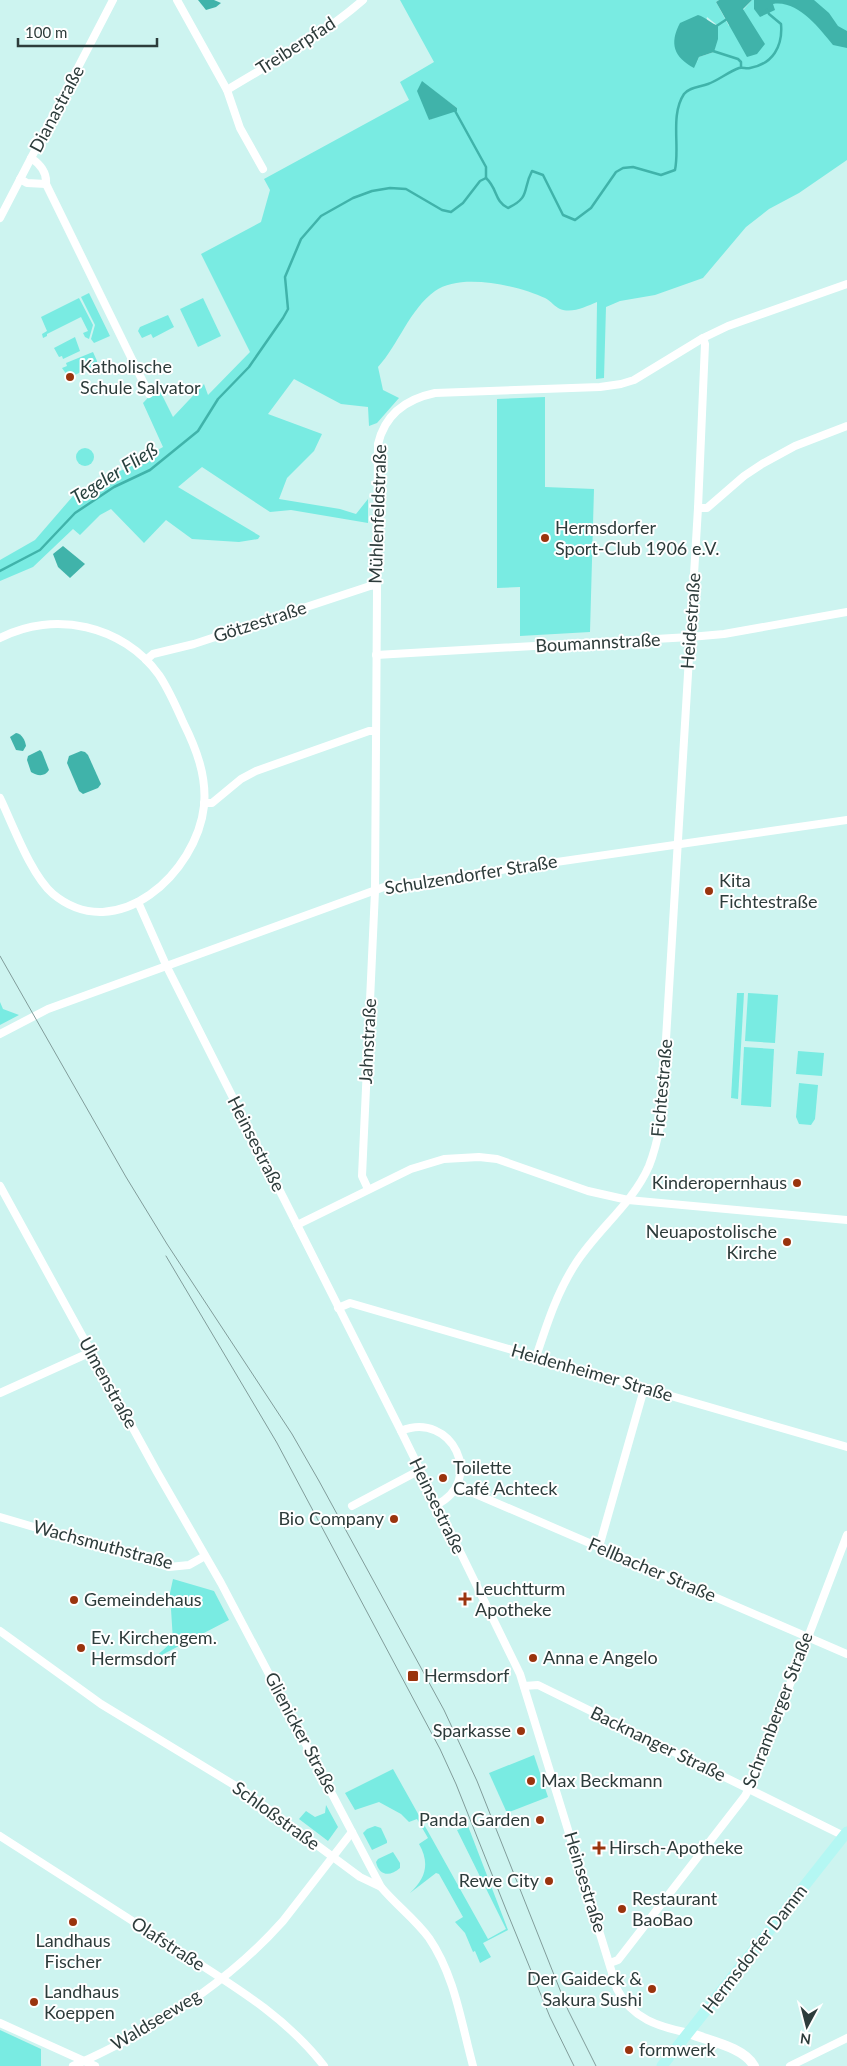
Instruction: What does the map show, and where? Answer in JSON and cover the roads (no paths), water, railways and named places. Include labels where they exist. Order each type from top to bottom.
[{"type":"main road","name":"Hermsdorfer Damm","points":[[662,2066],[845,1834]]},
{"type":"street","name":"Dianastraße","points":[[0,218],[113,0]]},
{"type":"street","points":[[177,0],[227,90],[240,128],[263,169]]},
{"type":"street","name":"Treiberpfad","points":[[227,90],[314,35],[363,0]]},
{"type":"street","points":[[31,158],[38,162],[46,177],[46,184],[150,394]]},
{"type":"street","points":[[20,180],[27,183],[46,184]]},
{"type":"street","name":"Mühlenfeldstraße","points":[[375,891],[378,444],[380,434],[387,421],[404,404],[435,393],[600,387],[621,384],[647,374],[703,338],[778,307],[847,284]]},
{"type":"street","name":"Heidestraße","points":[[678,844],[698,508],[705,344],[703,338]]},
{"type":"street","points":[[698,508],[707,508],[744,476],[795,446],[847,426]]},
{"type":"street","name":"Götzestraße","points":[[146,660],[153,654],[194,644],[370,586],[376,586]]},
{"type":"street","name":"Boumannstraße","points":[[376,655],[690,638],[724,634],[847,612]]},
{"type":"street","points":[[0,637],[34,625],[70,624],[92,628],[134,650],[146,660],[164,683],[191,738],[202,770],[204,803],[198,833],[188,854],[170,878],[138,902],[119,910],[101,912],[81,909],[54,894],[39,877],[0,798]]},
{"type":"street","points":[[204,803],[212,803],[241,779],[263,768],[369,731],[376,731]]},
{"type":"street","name":"Schulzendorfer Straße","points":[[0,1034],[48,1009],[384,887],[847,820]]},
{"type":"street","name":"Fichtestraße","points":[[536,1357],[548,1319],[568,1277],[591,1242],[628,1200],[649,1167],[656,1147],[661,1122],[678,844]]},
{"type":"street","name":"Jahnstraße","points":[[368,1189],[362,1176],[375,891]]},
{"type":"street","name":"Heinsestraße","points":[[138,902],[166,965],[401,1431],[520,1674],[621,1998],[635,2013],[652,2023],[689,2033]]},
{"type":"street","points":[[297,1225],[419,1166],[444,1159],[478,1158],[503,1161],[588,1191],[628,1200],[847,1220]]},
{"type":"street","name":"Ulmenstraße","points":[[0,1186],[218,1579]]},
{"type":"street","name":"Heidenheimer Straße","points":[[338,1308],[350,1303],[847,1447]]},
{"type":"street","points":[[0,1393],[91,1352]]},
{"type":"street","points":[[599,1547],[644,1389]]},
{"type":"street","points":[[401,1431],[423,1426],[439,1432],[455,1448],[461,1467],[456,1486],[449,1498],[436,1505]]},
{"type":"street","points":[[352,1506],[420,1470]]},
{"type":"street","name":"Fellbacher Straße","points":[[456,1486],[847,1654]]},
{"type":"street","name":"Wachsmuthstraße","points":[[0,1517],[169,1567],[189,1565],[205,1556]]},
{"type":"street","name":"Schramberger Straße","points":[[610,1963],[618,1960],[749,1789],[847,1535]]},
{"type":"street","name":"Glienicker Straße","points":[[218,1579],[331,1788],[382,1887]]},
{"type":"street","name":"Schloßstraße","points":[[0,1631],[101,1704],[244,1791],[370,1883],[382,1887],[412,1918],[428,1937],[441,1957],[456,1997],[473,2066]]},
{"type":"street","name":"Backnanger Straße","points":[[524,1686],[538,1685],[845,1834]]},
{"type":"street","name":"Waldseeweg","points":[[73,2066],[155,2024],[222,1978],[272,1934],[352,1832]]},
{"type":"street","name":"Olafstraße","points":[[0,1836],[222,1978],[275,2016],[295,2033],[324,2066]]},
{"type":"street","points":[[0,2022],[95,2066]]},
{"type":"street","points":[[689,2033],[738,2051],[746,2056],[754,2066]]},
{"type":"street","points":[[790,2066],[847,2038]]},
{"type":"waterway","name":"Tegeler Fließ","points":[[0,571],[40,550],[75,513],[114,487],[150,470],[198,431],[218,399],[249,367],[283,318],[288,309],[285,277],[301,239],[321,216],[353,198],[372,191],[390,188],[406,189],[442,210],[451,212],[463,203],[480,181],[486,178],[493,186],[500,202],[508,208],[523,196],[532,171],[543,175],[563,215],[575,220],[591,208],[616,172],[623,168],[633,167],[661,175],[675,170],[677,111],[684,94],[689,90],[712,82],[740,68],[749,68],[765,63],[775,53],[780,40],[781,24],[767,10]]},
{"type":"waterway","name":"Tegeler Fließ","points":[[715,27],[727,19]]},
{"type":"waterway","name":"Tegeler Fließ","points":[[713,51],[738,59],[741,62],[741,67]]},
{"type":"waterway","points":[[454,109],[486,167],[486,178]]},
{"type":"tram line","points":[[0,956],[126,1177],[167,1244],[292,1434],[444,1710],[477,1781],[568,2010],[596,2066]]},
{"type":"tram line","points":[[166,1256],[277,1443],[440,1749],[456,1784],[550,2017],[574,2066]]},
{"type":"place","name":"Katholische Schule Salvator","points":[[70,377]]},
{"type":"place","name":"Hermsdorfer Sport-Club 1906 e.V.","points":[[545,538]]},
{"type":"place","name":"Kita Fichtestraße","points":[[709,891]]},
{"type":"place","name":"Kinderopernhaus","points":[[797,1183]]},
{"type":"place","name":"Neuapostolische Kirche","points":[[787,1242]]},
{"type":"place","name":"Toilette Café Achteck","points":[[443,1478]]},
{"type":"place","name":"Bio Company","points":[[394,1519]]},
{"type":"place","name":"Leuchtturm Apotheke","points":[[465,1599]]},
{"type":"place","name":"Gemeindehaus","points":[[74,1600]]},
{"type":"place","name":"Ev. Kirchengem. Hermsdorf","points":[[81,1648]]},
{"type":"place","name":"Anna e Angelo","points":[[533,1658]]},
{"type":"place","name":"Hermsdorf","points":[[413,1676]]},
{"type":"place","name":"Sparkasse","points":[[521,1731]]},
{"type":"place","name":"Max Beckmann","points":[[531,1781]]},
{"type":"place","name":"Panda Garden","points":[[540,1820]]},
{"type":"place","name":"Hirsch-Apotheke","points":[[599,1848]]},
{"type":"place","name":"Rewe City","points":[[549,1881]]},
{"type":"place","name":"Restaurant BaoBao","points":[[622,1909]]},
{"type":"place","name":"Landhaus Fischer","points":[[73,1922]]},
{"type":"place","name":"Der Gaideck & Sakura Sushi","points":[[652,1989]]},
{"type":"place","name":"Landhaus Koeppen","points":[[34,2002]]},
{"type":"place","name":"formwerk","points":[[629,2050]]}]
